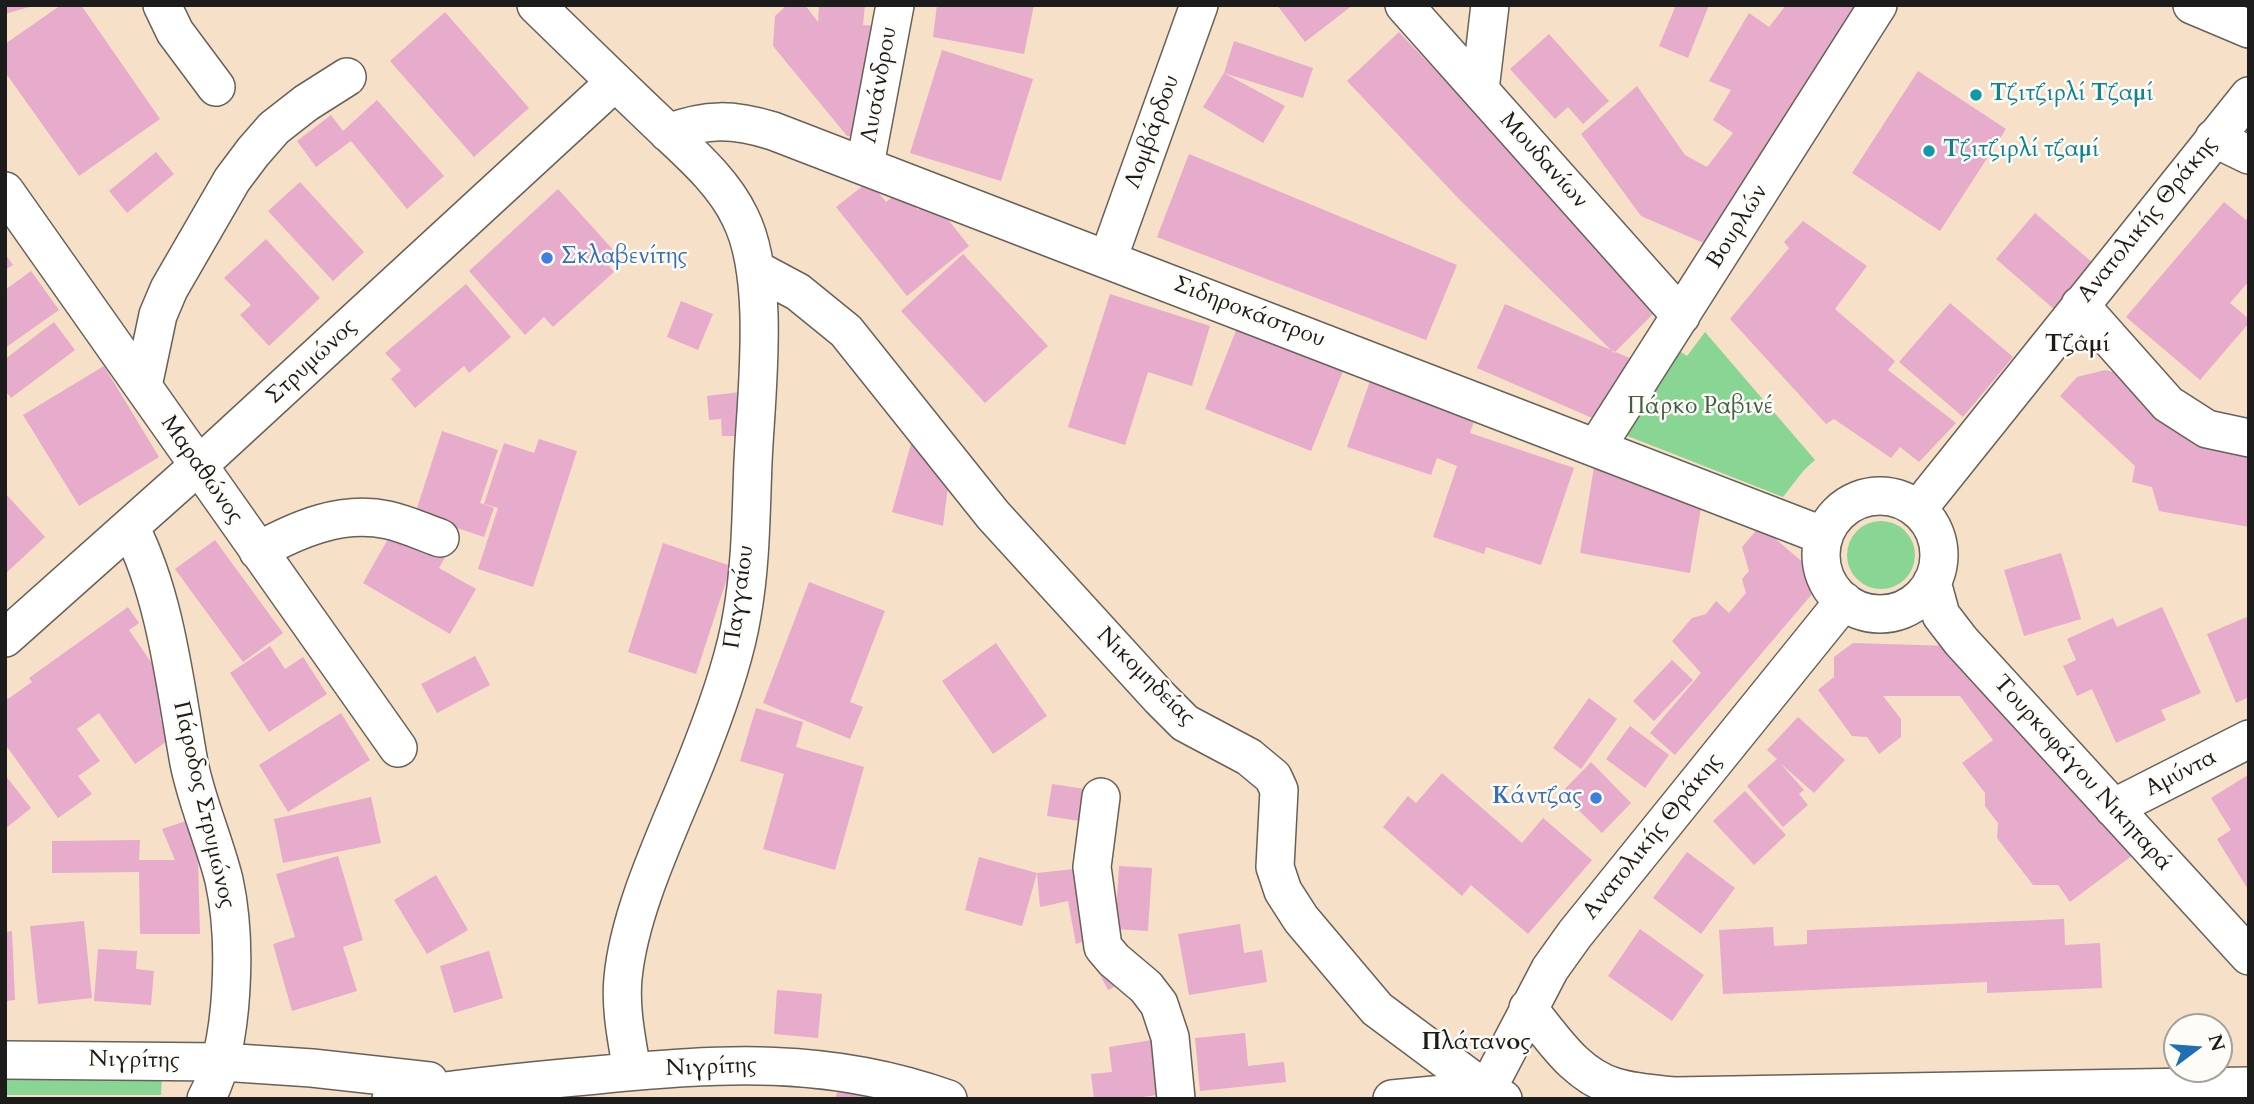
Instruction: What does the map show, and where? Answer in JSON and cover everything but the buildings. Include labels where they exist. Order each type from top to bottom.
[{"type":"street","points":[[162,5],[176,32],[216,87]]},
{"type":"street","name":"Λυσάνδρου","points":[[865,165],[895,5]]},
{"type":"street","name":"Λομβάρδου","points":[[1108,259],[1199,5]]},
{"type":"street","name":"Μουδανίων","points":[[1404,5],[1681,316]]},
{"type":"street","points":[[1480,90],[1490,5]]},
{"type":"street","name":"Βουρλών","points":[[1596,448],[1878,5]]},
{"type":"street","points":[[2192,5],[2249,29]]},
{"type":"street","points":[[546,9],[668,133]]},
{"type":"street","points":[[143,386],[158,315],[169,289],[226,190],[274,128],[306,103],[347,77]]},
{"type":"street","name":"Στρυμώνος","points":[[5,638],[198,466],[615,82]]},
{"type":"street","name":"Ανατολικής Θράκης","points":[[1918,509],[2249,96]]},
{"type":"street","name":"Σιδηροκάστρου","points":[[668,133],[691,124],[717,120],[736,121],[774,131],[1824,536]]},
{"type":"street","name":"Παγγαίου","points":[[632,1071],[622,1008],[628,948],[646,887],[704,742],[732,657],[742,614],[748,559],[758,376],[759,318],[755,269],[742,219],[717,182],[668,133]]},
{"type":"street","points":[[2214,138],[2249,155]]},
{"type":"street","name":"Μαραθώνος","points":[[5,191],[398,748]]},
{"type":"street","name":"Νικομηδείας","points":[[755,269],[816,304],[846,331],[993,515],[1185,723],[1249,757],[1273,777],[1279,790],[1274,848],[1276,875],[1301,919],[1377,1009],[1490,1096]]},
{"type":"street","points":[[2080,305],[2168,404],[2207,429],[2249,438]]},
{"type":"street","points":[[1890,496],[1918,509],[1928,520],[1937,541],[1938,565],[1922,597],[1898,611],[1883,614],[1867,612],[1844,601],[1830,586],[1823,570],[1821,553],[1824,536],[1839,512],[1847,505],[1868,497],[1890,496]]},
{"type":"street","points":[[258,551],[307,528],[354,517],[388,520],[440,538]]},
{"type":"street","name":"Πάροδος Στρυμώνος","points":[[130,527],[149,568],[155,590],[194,782],[227,897],[231,929],[230,981],[225,1048],[214,1083]]},
{"type":"street","name":"Τουρκοφάγου Νικηταρά","points":[[1931,582],[1938,607],[1949,626],[2249,956]]},
{"type":"street","name":"Ανατολικής Θράκης","points":[[1490,1096],[1528,1008],[1550,969],[1575,934],[1844,601]]},
{"type":"street","name":"Αμύντα","points":[[2113,808],[2249,739]]},
{"type":"street","points":[[1101,797],[1092,867],[1103,947],[1146,987],[1159,1004],[1170,1037],[1176,1099]]},
{"type":"street","points":[[1528,1008],[1568,1057],[1595,1079],[1616,1088],[1667,1098],[2065,1094],[2249,1086]]},
{"type":"street","name":"Νιγρίτης","points":[[5,1060],[214,1083],[312,1068],[471,1086]]},
{"type":"street","name":"Νιγρίτης","points":[[391,1099],[471,1086],[632,1071],[745,1065],[814,1068],[876,1077],[948,1099]]},
{"type":"street","points":[[1392,1099],[1490,1096]]},
{"type":"green space","name":"Πάρκο Ραβινέ","points":[[1705,332],[1815,460],[1783,497],[1625,435],[1678,350],[1687,356]]},
{"type":"green space","points":[[1881,521],[1894,524],[1905,531],[1912,542],[1915,555],[1912,568],[1905,579],[1894,586],[1881,589],[1868,586],[1857,579],[1850,568],[1847,555],[1850,542],[1857,531],[1868,524]]},
{"type":"green space","points":[[5,1075],[162,1075],[161,1095],[5,1095]]},
{"type":"place","name":"Τζιτζιρλί Τζαμί","points":[[1976,95]]},
{"type":"place","name":"Τζιτζιρλί τζαμί","points":[[1929,151]]},
{"type":"place","name":"Σκλαβενίτης","points":[[547,258]]},
{"type":"place","name":"Κάντζας","points":[[1596,798]]},
{"type":"district","name":"Τζαμί","points":[[2077,345]]},
{"type":"district","name":"Πλάτανος","points":[[1476,1043]]}]
